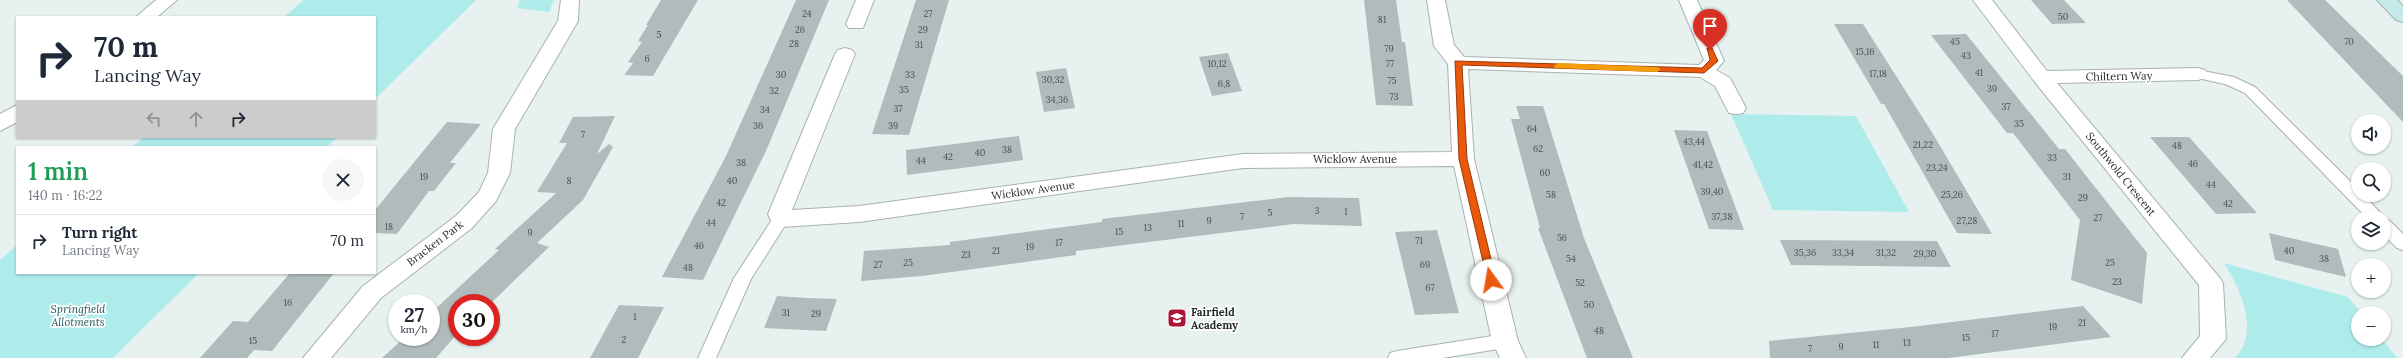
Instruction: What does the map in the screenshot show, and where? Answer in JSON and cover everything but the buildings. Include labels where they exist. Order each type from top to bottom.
[{"type":"main road","points":[[2386,0],[2403,16]]},
{"type":"street","points":[[146,16],[168,0]]},
{"type":"street","name":"Bracken Park","points":[[316,358],[372,292],[389,277],[464,222],[488,196],[499,173],[504,129],[568,21],[570,0]]},
{"type":"street","points":[[856,24],[865,0]]},
{"type":"street","points":[[1436,0],[1444,46],[1458,63],[1463,159],[1509,349]]},
{"type":"street","points":[[1688,0],[1714,61],[1704,71]]},
{"type":"street","name":"Southwold Crescent","points":[[1982,0],[2041,77],[2211,283],[2213,339],[2195,358]]},
{"type":"street","points":[[781,219],[779,214],[845,54]]},
{"type":"street","points":[[1458,63],[1704,71],[1723,82],[1736,108]]},
{"type":"street","name":"Chiltern Way","points":[[2041,77],[2198,74]]},
{"type":"street","name":"Wicklow Avenue","points":[[781,219],[859,214],[1244,161],[1463,159]]},
{"type":"lane","points":[[2198,74],[2229,80],[2250,90],[2369,210]]},
{"type":"lane","points":[[707,358],[743,278],[781,219]]},
{"type":"lane","points":[[2391,232],[2403,244]]},
{"type":"lane","points":[[1397,358],[1509,349]]},
{"type":"green space","points":[[304,0],[476,0],[376,98],[376,16],[285,16]]},
{"type":"green space","points":[[520,0],[554,0],[549,12],[517,8]]},
{"type":"green space","points":[[1731,114],[1856,116],[1909,212],[1773,210]]},
{"type":"green space","points":[[143,138],[336,138],[328,146],[133,146]]},
{"type":"green space","name":"Springfield Allotments","points":[[16,246],[16,274],[198,274],[113,358],[0,358],[0,260]]},
{"type":"green space","points":[[2224,263],[2348,297],[2355,306],[2351,306],[2351,346],[2388,346],[2397,358],[2235,358],[2242,347],[2246,336],[2247,323],[2242,298]]},
{"type":"slow traffic","points":[[1558,66],[1657,69]]},
{"type":"place","name":"Fairfield Academy","points":[[1177,318]]},
{"type":"route","points":[[1491,280],[1463,159],[1458,63],[1704,71],[1714,61],[1710,50]]}]
